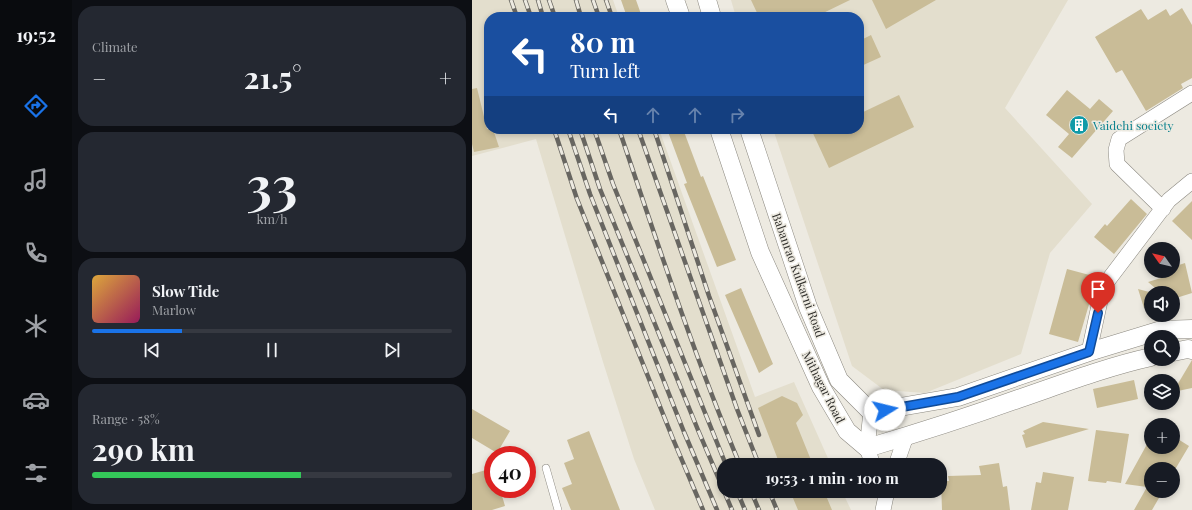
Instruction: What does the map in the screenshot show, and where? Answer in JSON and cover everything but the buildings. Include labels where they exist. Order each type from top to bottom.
[{"type":"street","points":[[675,0],[679,12]]},
{"type":"street","points":[[706,0],[710,12]]},
{"type":"street","points":[[1163,209],[1117,164],[1116,150],[1119,139],[1192,93]]},
{"type":"street","name":"Mithagar Road","points":[[721,134],[760,252],[821,386],[847,431],[867,448]]},
{"type":"street","name":"Babanrao Kulkarni Road","points":[[751,134],[808,307],[839,380],[871,412]]},
{"type":"street","points":[[1089,352],[1103,287],[1170,200],[1192,181]]},
{"type":"street","points":[[871,458],[867,448],[871,412],[958,397],[1089,352],[1161,330],[1192,329]]},
{"type":"street","points":[[1180,351],[1192,350]]},
{"type":"street","points":[[867,448],[949,423],[1073,380],[1144,359]]},
{"type":"street","points":[[898,458],[906,436]]},
{"type":"lane","points":[[546,468],[558,510]]},
{"type":"shaded area","points":[[472,0],[613,0],[617,12],[484,12],[484,134],[661,134],[755,397],[794,382],[828,458],[717,458],[717,498],[845,498],[851,510],[655,510],[634,459],[603,362],[536,139],[472,156]]},
{"type":"shaded area","points":[[731,0],[1068,0],[1005,108],[1092,204],[1050,253],[1021,354],[925,393],[884,390],[852,366],[775,134],[864,134],[864,12],[735,12]]},
{"type":"railway","points":[[511,0],[515,12]]},
{"type":"railway","points":[[525,0],[529,12]]},
{"type":"railway","points":[[538,0],[542,12]]},
{"type":"railway","points":[[549,0],[553,12]]},
{"type":"railway","points":[[576,0],[580,12]]},
{"type":"railway","points":[[593,0],[597,12]]},
{"type":"railway","points":[[606,0],[610,12]]},
{"type":"railway","points":[[556,134],[577,199],[703,510]]},
{"type":"railway","points":[[570,134],[590,194],[684,432],[717,510]]},
{"type":"railway","points":[[582,134],[600,189],[717,475]]},
{"type":"railway","points":[[596,134],[613,184],[723,458]]},
{"type":"railway","points":[[621,134],[707,382],[737,458]]},
{"type":"railway","points":[[640,134],[737,409],[756,458]]},
{"type":"railway","points":[[656,134],[709,296],[759,435]]},
{"type":"railway","points":[[727,498],[732,510]]},
{"type":"railway","points":[[740,498],[745,510]]},
{"type":"railway","points":[[754,498],[759,510]]},
{"type":"railway","points":[[772,498],[777,510]]},
{"type":"place","name":"Vaidehi society","points":[[1079,125]]},
{"type":"route","points":[[885,410],[958,397],[1089,352],[1098,313]]}]
